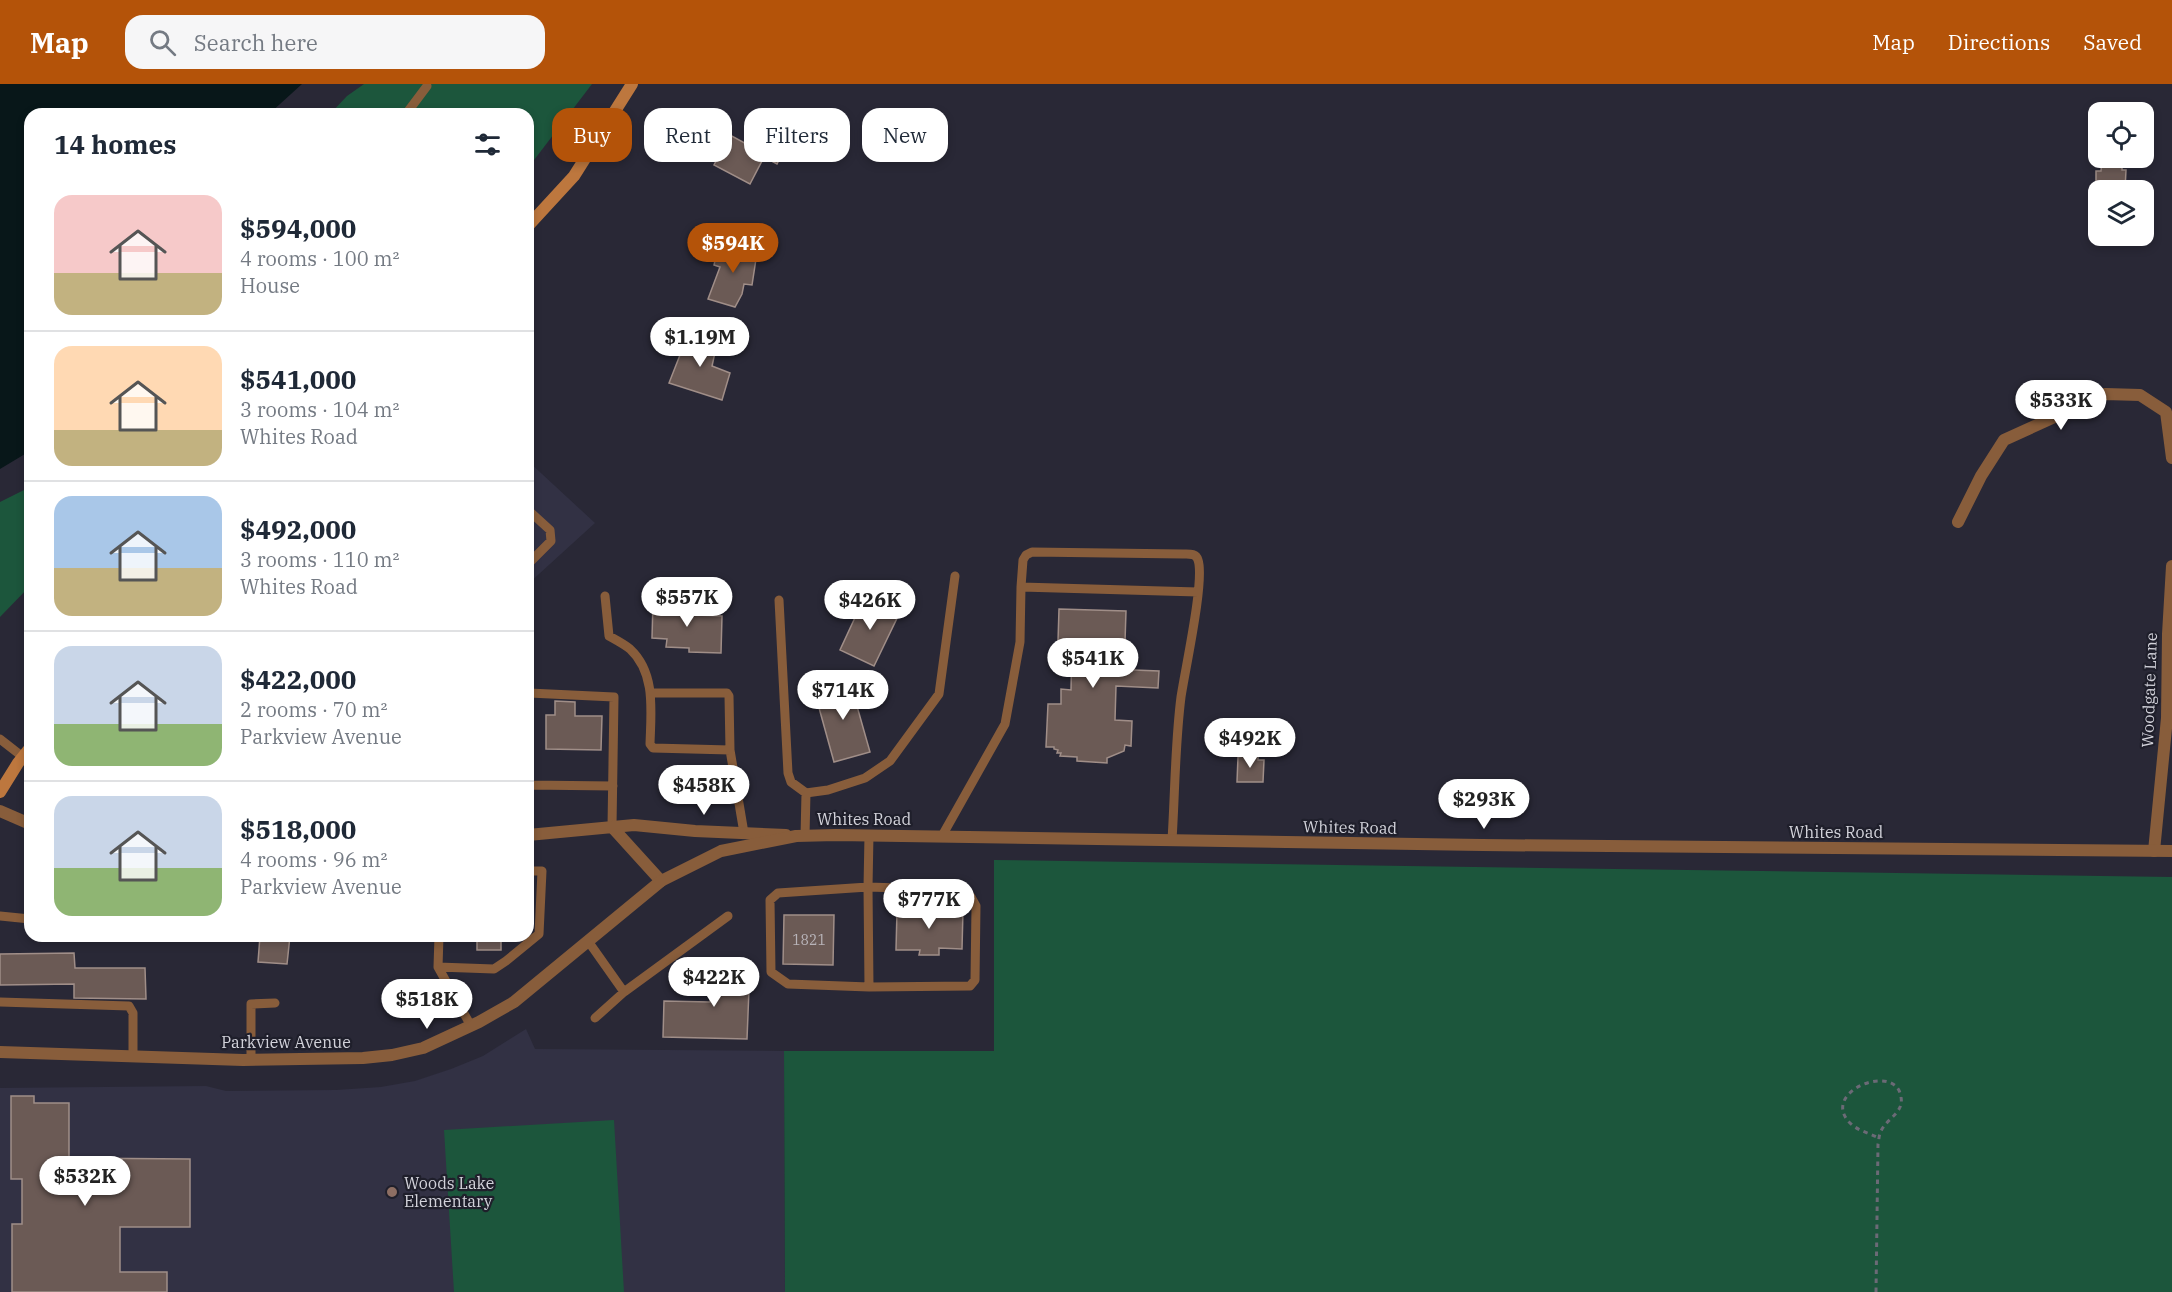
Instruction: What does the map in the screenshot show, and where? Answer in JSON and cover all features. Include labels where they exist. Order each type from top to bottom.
[{"type":"main road","points":[[534,219],[574,176],[632,84]]},
{"type":"main road","points":[[0,792],[24,755]]},
{"type":"street","points":[[1958,522],[1981,476],[2004,440],[2105,394],[2140,395],[2166,412],[2172,458]]},
{"type":"street","name":"Woodgate Lane","points":[[2154,851],[2167,718],[2172,566]]},
{"type":"street","points":[[0,811],[24,821]]},
{"type":"street","name":"Whites Road","points":[[534,835],[634,825],[801,836],[2172,851]]},
{"type":"street","points":[[612,827],[661,880]]},
{"type":"street","name":"Parkview Avenue","points":[[0,1052],[251,1060],[363,1058],[392,1055],[423,1048],[471,1026],[514,1002],[661,880],[720,852],[801,836]]},
{"type":"lane","points":[[410,108],[427,86]]},
{"type":"lane","points":[[534,516],[550,531],[551,541],[534,558]]},
{"type":"lane","points":[[942,836],[1005,724],[1020,642],[1021,587],[1023,560],[1026,555],[1032,552],[1183,554],[1196,555],[1198,558],[1198,592],[1181,699],[1172,840]]},
{"type":"lane","points":[[779,600],[788,773],[791,782],[806,793],[828,790],[866,777],[890,761],[939,694],[955,576]]},
{"type":"lane","points":[[1021,587],[1198,592]]},
{"type":"lane","points":[[605,596],[609,636],[629,649],[644,668],[651,693],[650,744],[653,748],[730,750]]},
{"type":"lane","points":[[534,693],[614,697],[612,827]]},
{"type":"lane","points":[[651,693],[727,693],[729,696],[730,750],[744,833]]},
{"type":"lane","points":[[0,739],[24,751]]},
{"type":"lane","points":[[534,785],[613,786]]},
{"type":"lane","points":[[801,836],[806,793]]},
{"type":"lane","points":[[869,835],[869,987]]},
{"type":"lane","points":[[534,871],[542,871],[539,934],[534,938]]},
{"type":"lane","points":[[868,888],[963,890],[971,897],[976,906],[975,980],[970,986],[869,987],[788,984],[771,972],[770,900],[778,893],[868,888]]},
{"type":"lane","points":[[0,916],[24,918]]},
{"type":"lane","points":[[595,1018],[624,992],[728,916]]},
{"type":"lane","points":[[588,941],[624,992]]},
{"type":"lane","points":[[439,942],[438,967],[471,1026]]},
{"type":"lane","points":[[438,967],[494,969],[530,942]]},
{"type":"lane","points":[[0,1002],[129,1006],[133,1013],[133,1056]]},
{"type":"lane","points":[[251,1060],[251,1004],[276,1003]]},
{"type":"path","points":[[1876,1292],[1879,1138],[1881,1130],[1901,1107],[1901,1094],[1896,1085],[1882,1080],[1868,1082],[1851,1090],[1844,1102],[1844,1113],[1850,1122],[1861,1131],[1879,1138]]},
{"type":"shaded area","points":[[0,84],[302,84],[276,108],[24,108],[24,455],[0,469]]},
{"type":"shaded area","points":[[534,467],[595,523],[534,579]]},
{"type":"shaded area","name":"Woods Lake Elementary","points":[[526,1029],[535,1049],[784,1051],[785,1292],[0,1292],[0,1088],[206,1086],[226,1091],[336,1090],[381,1087],[415,1081],[451,1069],[483,1056]]},
{"type":"green space","points":[[364,84],[592,84],[574,108],[552,108],[552,136],[534,160],[534,108],[336,108],[347,96]]},
{"type":"green space","points":[[24,490],[24,592],[0,617],[0,502]]},
{"type":"green space","points":[[994,860],[2172,877],[2172,1292],[785,1292],[784,1051],[994,1051]]},
{"type":"green space","points":[[614,1120],[624,1292],[454,1292],[444,1130]]},
{"type":"building","points":[[732,136],[744,143],[744,162],[761,162],[750,184],[714,165],[716,162],[732,162]]},
{"type":"building","points":[[2101,168],[2122,168],[2126,170],[2126,180],[2096,180],[2096,171],[2101,171]]},
{"type":"building","points":[[728,243],[752,247],[751,258],[756,259],[752,285],[744,284],[735,307],[708,299],[720,267],[714,265],[717,252],[726,253]]},
{"type":"building","points":[[694,330],[718,339],[712,366],[730,373],[722,400],[669,383],[680,355]]},
{"type":"building","points":[[865,596],[900,612],[874,666],[840,650]]},
{"type":"building","points":[[653,602],[695,604],[695,615],[722,616],[721,653],[689,652],[689,648],[666,647],[667,639],[652,638]]},
{"type":"building","points":[[1059,609],[1126,611],[1125,642],[1109,642],[1108,669],[1159,671],[1158,688],[1116,686],[1115,720],[1132,721],[1131,746],[1125,745],[1124,751],[1107,758],[1107,763],[1077,761],[1077,757],[1060,756],[1061,753],[1057,753],[1058,750],[1054,747],[1046,747],[1048,704],[1061,704],[1061,689],[1071,690],[1072,642],[1058,641]]},
{"type":"building","points":[[849,678],[870,752],[834,762],[816,697],[829,693],[827,684]]},
{"type":"building","points":[[555,701],[575,702],[575,716],[602,716],[601,750],[546,749],[546,715],[555,715]]},
{"type":"building","points":[[1258,756],[1258,760],[1264,760],[1263,782],[1237,782],[1238,757]]},
{"type":"building","points":[[914,905],[943,905],[943,910],[963,910],[962,949],[939,948],[939,955],[919,955],[920,950],[896,950],[897,911],[914,911]]},
{"type":"building","points":[[784,915],[834,915],[833,965],[783,964]]},
{"type":"building","points":[[260,942],[289,942],[287,964],[258,962]]},
{"type":"building","points":[[477,942],[501,942],[501,950],[477,950]]},
{"type":"building","points":[[74,953],[75,968],[145,968],[146,999],[74,998],[74,984],[0,985],[0,954]]},
{"type":"building","points":[[711,963],[750,965],[747,1039],[663,1037],[664,1001],[710,1002]]},
{"type":"building","points":[[11,1096],[34,1096],[34,1103],[69,1103],[69,1158],[190,1159],[190,1227],[120,1227],[120,1272],[167,1272],[167,1292],[12,1292],[12,1224],[22,1224],[22,1179],[11,1179]]},
{"type":"place","name":"Woods Lake Elementary","points":[[392,1192]]}]
